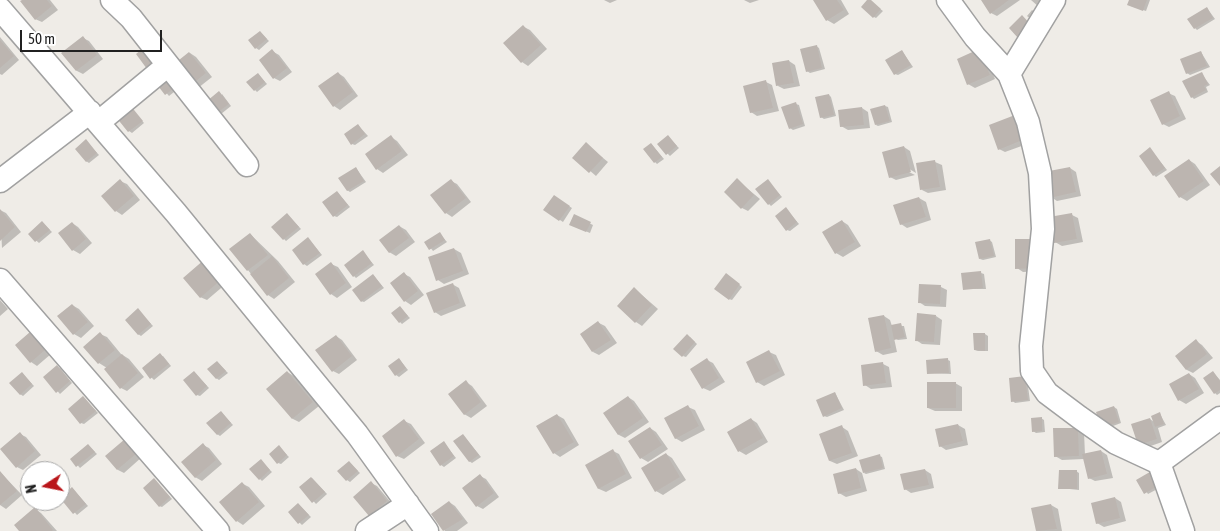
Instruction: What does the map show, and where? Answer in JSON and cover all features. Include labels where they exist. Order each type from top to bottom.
[{"type":"street","points":[[112,0],[131,18],[247,165]]},
{"type":"street","points":[[948,0],[975,37],[1008,74],[1028,122],[1040,172],[1043,229],[1031,346],[1032,371],[1047,393],[1079,417],[1116,443],[1159,463],[1183,531]]},
{"type":"street","points":[[1008,74],[1054,0]]},
{"type":"street","points":[[0,9],[94,117],[358,434],[427,531]]},
{"type":"street","points":[[0,181],[168,65]]},
{"type":"street","points":[[0,280],[218,531]]},
{"type":"street","points":[[1159,463],[1220,418]]},
{"type":"street","points":[[366,531],[408,504]]},
{"type":"building","points":[[47,0],[52,6],[35,20],[20,1]]},
{"type":"building","points":[[813,0],[837,0],[844,10],[826,21]]},
{"type":"building","points":[[867,0],[871,0],[881,9],[873,18],[861,7]]},
{"type":"building","points":[[981,0],[1009,0],[990,14]]},
{"type":"building","points":[[1129,0],[1147,0],[1143,11],[1127,5]]},
{"type":"building","points":[[1207,7],[1213,18],[1194,29],[1187,19]]},
{"type":"building","points":[[1022,15],[1031,25],[1018,38],[1009,28]]},
{"type":"building","points":[[523,25],[541,45],[521,63],[503,43]]},
{"type":"building","points":[[260,31],[267,39],[255,49],[248,40]]},
{"type":"building","points":[[83,36],[97,55],[76,71],[61,53]]},
{"type":"building","points":[[0,40],[14,56],[0,68]]},
{"type":"building","points":[[147,45],[158,60],[147,69],[136,54]]},
{"type":"building","points":[[817,45],[822,68],[806,72],[800,49]]},
{"type":"building","points":[[272,49],[287,68],[273,79],[259,60]]},
{"type":"building","points":[[979,49],[990,75],[967,85],[957,59]]},
{"type":"building","points":[[902,50],[911,65],[894,75],[885,60]]},
{"type":"building","points":[[1201,51],[1207,66],[1186,74],[1180,59]]},
{"type":"building","points":[[189,52],[206,73],[191,85],[174,64]]},
{"type":"building","points":[[789,60],[794,83],[776,86],[772,63]]},
{"type":"building","points":[[338,72],[353,92],[333,107],[318,86]]},
{"type":"building","points":[[1202,72],[1208,84],[1204,86],[1206,90],[1191,98],[1182,81]]},
{"type":"building","points":[[167,73],[177,86],[165,95],[155,82]]},
{"type":"building","points":[[258,73],[265,82],[254,91],[246,82]]},
{"type":"building","points":[[766,80],[773,108],[750,113],[743,86]]},
{"type":"building","points":[[219,91],[229,104],[217,113],[207,101]]},
{"type":"building","points":[[1169,91],[1180,116],[1162,125],[1150,100]]},
{"type":"building","points":[[829,94],[834,115],[820,118],[815,97]]},
{"type":"building","points":[[796,102],[803,124],[789,129],[781,107]]},
{"type":"building","points":[[130,105],[143,121],[128,132],[116,117]]},
{"type":"building","points":[[885,105],[890,121],[875,125],[870,109]]},
{"type":"building","points":[[862,107],[864,125],[840,127],[838,110]]},
{"type":"building","points":[[1015,115],[1025,139],[998,150],[989,125]]},
{"type":"building","points":[[358,124],[365,134],[351,145],[344,134]]},
{"type":"building","points":[[391,135],[402,151],[376,170],[365,154]]},
{"type":"building","points":[[668,135],[677,146],[666,155],[657,144]]},
{"type":"building","points":[[86,139],[97,153],[86,162],[75,149]]},
{"type":"building","points":[[586,142],[603,158],[589,173],[572,158]]},
{"type":"building","points":[[651,143],[662,157],[654,163],[643,149]]},
{"type":"building","points":[[904,146],[911,172],[889,178],[882,152]]},
{"type":"building","points":[[1150,147],[1165,168],[1153,176],[1139,156]]},
{"type":"building","points":[[1189,159],[1204,181],[1179,198],[1164,176]]},
{"type":"building","points":[[935,160],[940,187],[920,190],[916,163]]},
{"type":"building","points":[[1220,166],[1220,186],[1210,174]]},
{"type":"building","points":[[356,167],[364,181],[347,191],[338,178]]},
{"type":"building","points":[[1070,167],[1076,192],[1050,198],[1044,172]]},
{"type":"building","points":[[737,178],[754,195],[741,209],[724,192]]},
{"type":"building","points":[[120,179],[134,196],[115,212],[101,196]]},
{"type":"building","points":[[451,179],[466,198],[445,214],[430,195]]},
{"type":"building","points":[[768,179],[780,195],[768,205],[755,189]]},
{"type":"building","points":[[337,191],[348,205],[333,217],[322,202]]},
{"type":"building","points":[[554,195],[570,206],[559,221],[543,210]]},
{"type":"building","points":[[919,197],[926,217],[900,225],[893,205]]},
{"type":"building","points":[[786,207],[797,222],[786,231],[775,216]]},
{"type":"building","points":[[0,209],[15,227],[0,241]]},
{"type":"building","points":[[287,213],[299,227],[283,240],[271,227]]},
{"type":"building","points":[[1072,213],[1077,239],[1054,243],[1049,217]]},
{"type":"building","points":[[574,214],[591,222],[586,232],[569,225]]},
{"type":"building","points":[[842,220],[855,242],[835,254],[822,232]]},
{"type":"building","points":[[42,221],[50,230],[35,242],[28,234]]},
{"type":"building","points":[[72,222],[86,239],[72,251],[58,233]]},
{"type":"building","points":[[399,225],[409,238],[389,253],[379,240]]},
{"type":"building","points":[[440,232],[445,240],[429,250],[424,242]]},
{"type":"building","points":[[250,233],[268,255],[247,271],[229,249]]},
{"type":"building","points":[[308,237],[320,253],[303,265],[292,250]]},
{"type":"building","points":[[990,239],[994,256],[979,259],[975,242]]},
{"type":"building","points":[[1015,239],[1038,239],[1038,268],[1015,269]]},
{"type":"building","points":[[454,248],[463,271],[436,281],[428,257]]},
{"type":"building","points":[[363,250],[372,263],[353,277],[344,265]]},
{"type":"building","points":[[272,256],[289,278],[267,296],[250,274]]},
{"type":"building","points":[[205,259],[222,279],[200,298],[183,278]]},
{"type":"building","points":[[331,262],[346,283],[330,295],[315,274]]},
{"type":"building","points":[[981,271],[983,288],[963,290],[961,273]]},
{"type":"building","points":[[404,272],[418,291],[404,302],[390,283]]},
{"type":"building","points":[[726,273],[740,284],[729,300],[714,289]]},
{"type":"building","points":[[373,274],[382,286],[361,302],[352,290]]},
{"type":"building","points":[[453,283],[460,303],[434,313],[426,293]]},
{"type":"building","points":[[919,284],[941,285],[940,304],[918,303]]},
{"type":"building","points":[[634,287],[652,305],[635,323],[617,306]]},
{"type":"building","points":[[72,304],[88,322],[73,335],[57,316]]},
{"type":"building","points":[[400,306],[408,316],[399,323],[391,313]]},
{"type":"building","points":[[138,308],[151,324],[138,335],[125,320]]},
{"type":"building","points":[[917,313],[936,315],[934,342],[915,341]]},
{"type":"building","points":[[884,315],[891,348],[875,352],[868,318]]},
{"type":"building","points":[[598,321],[611,340],[592,352],[580,334]]},
{"type":"building","points":[[901,323],[905,337],[894,340],[891,325]]},
{"type":"building","points":[[30,332],[45,350],[30,363],[15,345]]},
{"type":"building","points":[[100,332],[115,350],[98,364],[83,347]]},
{"type":"building","points":[[973,333],[985,333],[985,351],[974,350]]},
{"type":"building","points":[[687,334],[695,342],[682,357],[673,349]]},
{"type":"building","points":[[336,335],[352,356],[332,372],[315,350]]},
{"type":"building","points":[[1196,339],[1207,354],[1186,370],[1175,356]]},
{"type":"building","points":[[769,350],[780,371],[756,383],[746,362]]},
{"type":"building","points":[[160,353],[169,364],[150,379],[142,368]]},
{"type":"building","points":[[122,354],[138,373],[120,389],[104,369]]},
{"type":"building","points":[[399,358],[406,368],[395,376],[388,366]]},
{"type":"building","points":[[707,358],[719,378],[702,389],[690,369]]},
{"type":"building","points":[[948,358],[949,373],[927,374],[926,360]]},
{"type":"building","points":[[217,361],[226,371],[216,379],[207,369]]},
{"type":"building","points":[[883,362],[886,383],[863,386],[861,365]]},
{"type":"building","points":[[57,365],[70,381],[56,393],[43,377]]},
{"type":"building","points":[[194,371],[207,386],[196,396],[183,380]]},
{"type":"building","points":[[287,371],[313,402],[292,419],[266,389]]},
{"type":"building","points":[[1213,371],[1220,381],[1220,390],[1214,394],[1203,378]]},
{"type":"building","points":[[22,372],[32,384],[20,395],[9,383]]},
{"type":"building","points":[[1189,373],[1199,389],[1178,401],[1169,384]]},
{"type":"building","points":[[1025,376],[1028,400],[1011,402],[1009,378]]},
{"type":"building","points":[[466,380],[481,402],[464,415],[448,394]]},
{"type":"building","points":[[927,382],[956,382],[956,408],[927,408]]},
{"type":"building","points":[[835,392],[842,408],[823,417],[816,400]]},
{"type":"building","points":[[83,396],[96,411],[80,424],[68,409]]},
{"type":"building","points":[[628,396],[643,418],[618,435],[603,413]]},
{"type":"building","points":[[688,405],[699,426],[675,439],[664,418]]},
{"type":"building","points":[[1114,406],[1119,422],[1101,428],[1096,412]]},
{"type":"building","points":[[221,411],[231,423],[217,435],[206,423]]},
{"type":"building","points":[[1160,412],[1164,424],[1155,427],[1151,416]]},
{"type":"building","points":[[557,414],[574,442],[553,454],[536,426]]},
{"type":"building","points":[[1042,417],[1042,431],[1032,432],[1031,418]]},
{"type":"building","points":[[751,418],[763,438],[738,452],[727,432]]},
{"type":"building","points":[[1150,418],[1157,439],[1138,445],[1131,424]]},
{"type":"building","points":[[404,419],[419,439],[396,457],[382,436]]},
{"type":"building","points":[[958,424],[963,441],[939,447],[935,429]]},
{"type":"building","points":[[842,425],[852,453],[829,461],[819,434]]},
{"type":"building","points":[[650,427],[662,445],[640,459],[628,441]]},
{"type":"building","points":[[1053,428],[1078,428],[1079,456],[1054,457]]},
{"type":"building","points":[[20,432],[35,451],[24,461],[20,461],[20,464],[16,468],[0,449]]},
{"type":"building","points":[[463,434],[479,455],[469,462],[453,441]]},
{"type":"building","points":[[125,439],[137,453],[117,470],[105,456]]},
{"type":"building","points":[[444,441],[454,456],[440,466],[430,451]]},
{"type":"building","points":[[203,443],[216,460],[195,478],[181,462]]},
{"type":"building","points":[[88,444],[95,452],[76,467],[70,459]]},
{"type":"building","points":[[279,445],[287,455],[277,464],[269,454]]},
{"type":"building","points":[[613,449],[626,474],[598,489],[585,465]]},
{"type":"building","points":[[1101,450],[1107,474],[1088,479],[1082,454]]},
{"type":"building","points":[[666,453],[680,477],[655,492],[641,468]]},
{"type":"building","points":[[880,454],[883,468],[863,473],[859,460]]},
{"type":"building","points":[[261,459],[270,470],[259,480],[249,469]]},
{"type":"building","points":[[349,461],[358,471],[346,481],[337,471]]},
{"type":"building","points":[[856,468],[861,488],[838,494],[833,474]]},
{"type":"building","points":[[925,469],[929,485],[904,490],[900,474]]},
{"type":"building","points":[[1155,469],[1163,483],[1144,494],[1136,480]]},
{"type":"building","points":[[1059,470],[1077,470],[1077,489],[1058,489]]},
{"type":"building","points":[[0,471],[17,491],[0,505]]},
{"type":"building","points":[[480,474],[494,493],[476,507],[462,488]]},
{"type":"building","points":[[311,477],[325,492],[312,503],[299,487]]},
{"type":"building","points":[[154,478],[170,497],[159,507],[143,488]]},
{"type":"building","points":[[371,481],[387,501],[369,516],[353,497]]},
{"type":"building","points":[[242,482],[259,502],[236,522],[219,502]]},
{"type":"building","points":[[72,487],[86,504],[73,514],[70,510],[70,489]]},
{"type":"building","points":[[1115,497],[1120,518],[1096,524],[1091,503]]},
{"type":"building","points":[[449,501],[463,519],[443,531],[431,514]]},
{"type":"building","points":[[298,503],[309,515],[298,524],[288,512]]},
{"type":"building","points":[[1051,504],[1057,529],[1036,531],[1031,508]]},
{"type":"building","points":[[30,511],[38,511],[53,530],[19,531],[14,525]]}]
